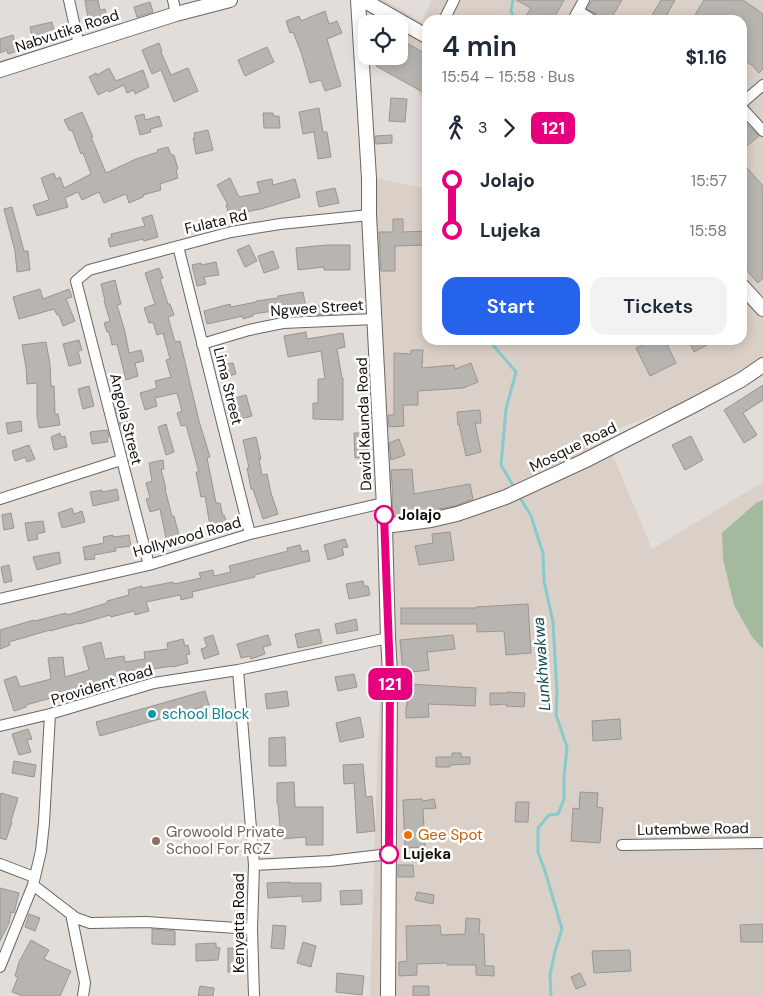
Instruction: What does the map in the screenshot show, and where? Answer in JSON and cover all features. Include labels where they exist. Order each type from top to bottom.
[{"type":"street","points":[[69,0],[79,45]]},
{"type":"street","points":[[173,0],[176,14]]},
{"type":"street","name":"Nabvutika Road","points":[[0,70],[176,14],[230,0]]},
{"type":"street","name":"David Kaunda Road","points":[[358,0],[376,319],[390,674],[388,996]]},
{"type":"street","points":[[362,0],[422,34]]},
{"type":"street","points":[[446,15],[454,0]]},
{"type":"street","points":[[576,15],[584,0]]},
{"type":"street","points":[[747,98],[763,85]]},
{"type":"street","points":[[747,113],[763,131]]},
{"type":"street","name":"Fulata Rd","points":[[76,281],[89,270],[231,232],[280,224],[370,215]]},
{"type":"street","name":"Lima Street","points":[[178,246],[250,534]]},
{"type":"street","name":"Angola Street","points":[[76,281],[148,565]]},
{"type":"street","points":[[747,291],[763,309]]},
{"type":"street","name":"Ngwee Street","points":[[202,344],[249,330],[283,323],[376,319]]},
{"type":"street","name":"Mosque Road","points":[[385,526],[431,520],[457,514],[506,497],[584,461],[694,405],[741,380],[763,365]]},
{"type":"street","points":[[0,499],[121,460]]},
{"type":"street","name":"Hollywood Road","points":[[0,599],[148,565],[250,534],[383,503]]},
{"type":"street","name":"Provident Road","points":[[0,967],[33,881],[40,851],[44,823],[50,714],[154,684],[238,670],[388,638]]},
{"type":"street","name":"Kenyatta Road","points":[[238,670],[254,865],[252,929],[254,996]]},
{"type":"street","points":[[0,726],[50,714]]},
{"type":"street","name":"Lutembwe Road","points":[[622,845],[763,843]]},
{"type":"street","points":[[254,865],[330,861],[389,854]]},
{"type":"street","points":[[0,864],[33,881],[76,918],[90,922],[146,922],[252,929]]},
{"type":"street","points":[[71,914],[85,983],[83,996]]},
{"type":"shaded area","points":[[369,0],[385,0],[422,22],[422,100],[404,65],[408,65],[408,15],[376,15]]},
{"type":"shaded area","points":[[432,0],[763,0],[763,372],[604,434],[652,549],[763,482],[763,996],[370,996],[385,526],[371,177],[422,188],[422,345],[747,345],[747,15],[425,15]]},
{"type":"green space","points":[[763,500],[763,649],[752,637],[734,605],[723,559],[722,533],[756,503]]},
{"type":"building","points":[[85,0],[98,0],[100,10],[105,9],[107,21],[89,25]]},
{"type":"building","points":[[516,0],[564,0],[556,15],[526,15],[531,8]]},
{"type":"building","points":[[592,0],[622,0],[613,15],[598,15],[587,9]]},
{"type":"building","points":[[661,0],[675,0],[667,15],[652,15]]},
{"type":"building","points":[[704,0],[743,0],[763,14],[763,69],[759,73],[747,62],[747,15],[695,15]]},
{"type":"building","points":[[150,2],[153,12],[137,17],[134,7]]},
{"type":"building","points":[[325,11],[329,24],[337,21],[342,33],[327,39],[341,86],[325,91],[321,80],[310,83],[301,52],[293,32],[290,33],[286,21],[299,16],[301,21]]},
{"type":"building","points":[[52,22],[55,35],[33,40],[30,27]]},
{"type":"building","points":[[13,35],[17,51],[8,54],[7,50],[0,53],[0,39]]},
{"type":"building","points":[[159,43],[171,75],[188,68],[198,91],[174,102],[161,70],[152,74],[142,50]]},
{"type":"building","points":[[408,44],[422,52],[422,92],[376,66],[408,65]]},
{"type":"building","points":[[267,47],[274,62],[245,76],[238,60]]},
{"type":"building","points":[[109,68],[116,81],[143,70],[149,87],[135,94],[134,90],[127,93],[124,85],[98,95],[89,77]]},
{"type":"building","points":[[391,98],[407,99],[405,122],[389,121]]},
{"type":"building","points":[[319,108],[323,132],[327,132],[331,157],[318,159],[314,132],[303,134],[299,112]]},
{"type":"building","points":[[82,112],[106,173],[168,147],[171,155],[174,155],[178,169],[176,170],[178,178],[160,184],[161,190],[143,195],[143,197],[129,203],[126,194],[104,203],[99,192],[82,200],[78,192],[65,198],[68,207],[37,216],[33,205],[49,200],[41,178],[54,173],[56,179],[60,177],[64,188],[91,174],[72,130],[70,131],[64,120]]},
{"type":"building","points":[[263,113],[273,113],[273,116],[279,116],[280,128],[264,128]]},
{"type":"building","points":[[144,114],[145,120],[159,116],[162,126],[150,129],[151,132],[140,135],[135,116]]},
{"type":"building","points":[[747,124],[759,136],[747,146]]},
{"type":"building","points":[[208,130],[213,150],[196,154],[194,133]]},
{"type":"building","points":[[392,135],[392,143],[376,144],[375,136]]},
{"type":"building","points":[[747,168],[763,186],[763,278],[758,283],[747,271]]},
{"type":"building","points":[[230,178],[239,197],[260,193],[257,182],[272,179],[273,185],[295,179],[300,197],[261,209],[240,213],[241,215],[230,218],[226,205],[228,205],[217,185]]},
{"type":"building","points":[[335,188],[339,203],[319,207],[316,192]]},
{"type":"building","points":[[12,207],[24,251],[28,251],[30,270],[17,272],[15,251],[4,209]]},
{"type":"building","points":[[152,215],[158,237],[110,247],[108,239],[112,237],[111,234],[145,226],[142,218]]},
{"type":"building","points":[[393,219],[403,219],[403,232],[422,231],[422,245],[395,246],[395,271],[381,271],[379,232],[393,232]]},
{"type":"building","points":[[249,245],[257,261],[245,267],[237,250]]},
{"type":"building","points":[[350,245],[350,270],[324,270],[324,267],[298,270],[296,248]]},
{"type":"building","points":[[273,251],[279,268],[264,273],[258,256]]},
{"type":"building","points":[[216,262],[219,275],[204,277],[206,284],[197,286],[192,265]]},
{"type":"building","points":[[159,268],[163,278],[160,279],[168,304],[170,304],[174,315],[168,317],[175,342],[180,341],[199,421],[210,457],[207,458],[216,503],[220,503],[228,526],[213,531],[205,496],[201,497],[196,472],[199,472],[186,425],[181,426],[177,413],[182,411],[177,393],[155,398],[157,406],[145,410],[140,393],[157,388],[155,381],[171,377],[166,360],[170,359],[163,333],[157,335],[153,322],[149,323],[144,308],[155,304],[145,273]]},
{"type":"building","points":[[115,280],[121,304],[117,305],[129,353],[141,350],[144,361],[135,363],[138,376],[126,380],[117,344],[112,345],[109,332],[107,332],[104,323],[110,321],[101,284]]},
{"type":"building","points":[[40,289],[43,299],[69,289],[72,297],[66,299],[75,321],[63,326],[59,315],[57,315],[54,309],[19,319],[13,297]]},
{"type":"building","points":[[303,292],[307,313],[282,316],[281,310],[253,314],[253,316],[243,319],[243,316],[207,324],[204,311],[230,304],[231,307]]},
{"type":"building","points":[[336,303],[337,314],[313,315],[312,306]]},
{"type":"building","points":[[306,332],[307,339],[343,333],[345,347],[337,349],[343,378],[343,420],[313,419],[313,403],[318,403],[318,379],[325,379],[321,351],[288,357],[284,336]]},
{"type":"building","points":[[79,340],[82,350],[78,351],[81,363],[69,366],[63,344]]},
{"type":"building","points":[[46,342],[51,386],[54,386],[55,414],[58,414],[60,425],[39,428],[37,383],[27,384],[22,345]]},
{"type":"building","points":[[642,345],[667,345],[676,363],[650,376],[636,348]]},
{"type":"building","points":[[690,345],[707,345],[694,352]]},
{"type":"building","points":[[411,350],[423,350],[422,368],[454,365],[455,369],[471,363],[478,382],[463,388],[418,391],[418,405],[403,405],[404,426],[389,427],[388,415],[394,415],[394,353],[411,354]]},
{"type":"building","points":[[233,363],[236,374],[223,377],[220,365]]},
{"type":"building","points":[[763,385],[763,400],[743,413],[757,435],[744,443],[724,410]]},
{"type":"building","points":[[89,386],[94,406],[83,409],[78,389]]},
{"type":"building","points":[[246,395],[252,416],[236,420],[231,399]]},
{"type":"building","points":[[123,405],[130,429],[122,432],[115,407]]},
{"type":"building","points":[[480,410],[481,423],[475,423],[481,452],[466,456],[458,425],[457,412]]},
{"type":"building","points":[[21,421],[22,431],[8,434],[6,423]]},
{"type":"building","points":[[166,424],[174,452],[166,455],[158,427]]},
{"type":"building","points":[[107,430],[108,442],[92,444],[90,432]]},
{"type":"building","points":[[60,433],[61,437],[65,436],[67,447],[54,450],[51,437]]},
{"type":"building","points":[[354,433],[366,433],[368,457],[355,458]]},
{"type":"building","points":[[691,436],[703,460],[685,470],[672,445]]},
{"type":"building","points":[[256,437],[261,459],[259,459],[262,475],[267,474],[278,514],[263,519],[253,489],[251,489],[243,440]]},
{"type":"building","points":[[399,439],[405,455],[391,460],[389,443]]},
{"type":"building","points":[[29,445],[35,459],[27,462],[25,457],[15,461],[12,451]]},
{"type":"building","points":[[163,460],[164,469],[161,469],[165,489],[180,539],[167,543],[160,509],[150,512],[146,499],[150,498],[146,483],[152,481],[149,463]]},
{"type":"building","points":[[412,469],[414,494],[470,484],[473,499],[455,506],[393,516],[391,470]]},
{"type":"building","points":[[117,489],[119,500],[93,506],[90,492]]},
{"type":"building","points":[[72,508],[74,514],[82,511],[85,522],[62,528],[58,513]]},
{"type":"building","points":[[11,513],[14,528],[4,530],[2,515]]},
{"type":"building","points":[[43,521],[45,532],[37,534],[38,539],[28,541],[25,523]]},
{"type":"building","points":[[450,532],[454,560],[419,565],[415,546],[433,543],[432,534]]},
{"type":"building","points":[[113,535],[113,537],[129,535],[131,546],[115,548],[116,551],[94,555],[95,559],[85,560],[83,547],[104,543],[103,537]]},
{"type":"building","points":[[345,539],[348,547],[342,548],[344,555],[328,560],[324,545]]},
{"type":"building","points":[[300,545],[302,552],[308,550],[310,561],[192,592],[193,597],[181,600],[180,595],[146,602],[149,611],[135,615],[134,611],[111,617],[110,615],[50,630],[9,642],[10,645],[0,649],[0,630],[34,620],[66,613],[67,615],[107,603],[107,601],[129,595],[128,590],[142,586],[142,588],[173,582],[174,584],[201,578],[199,573],[213,570],[214,576],[231,572],[229,566],[288,551],[287,548]]},
{"type":"building","points":[[59,552],[61,563],[37,570],[33,557]]},
{"type":"building","points":[[9,565],[12,581],[4,583],[1,567]]},
{"type":"building","points":[[363,581],[364,586],[368,586],[370,595],[349,599],[346,584]]},
{"type":"building","points":[[528,604],[531,653],[506,655],[504,631],[477,632],[477,624],[401,624],[401,608],[476,608]]},
{"type":"building","points":[[356,619],[358,630],[337,634],[335,624]]},
{"type":"building","points":[[319,629],[322,643],[298,648],[295,634]]},
{"type":"building","points":[[213,635],[219,654],[204,659],[201,649],[207,647],[204,638]]},
{"type":"building","points":[[268,635],[271,645],[263,647],[265,654],[251,659],[250,656],[241,658],[237,644]]},
{"type":"building","points":[[453,635],[455,649],[427,652],[429,670],[403,673],[400,640]]},
{"type":"building","points":[[183,639],[185,646],[188,645],[190,654],[186,655],[188,663],[173,667],[125,673],[126,680],[117,681],[116,677],[26,705],[26,707],[14,711],[4,680],[16,676],[20,687],[51,679],[48,658],[63,657],[65,677],[89,670],[83,647],[101,642],[105,659],[124,656],[125,662],[145,659],[144,652],[168,649],[167,643]]},
{"type":"building","points":[[354,674],[357,687],[338,691],[335,677]]},
{"type":"building","points":[[408,684],[476,688],[475,706],[428,704],[429,717],[406,718]]},
{"type":"building","name":"school Block","points":[[205,691],[209,705],[100,736],[96,722]]},
{"type":"building","points":[[287,691],[289,706],[267,709],[265,694]]},
{"type":"building","points":[[490,693],[525,693],[524,707],[506,706],[506,704],[490,705]]},
{"type":"building","points":[[360,717],[364,737],[340,742],[336,723]]},
{"type":"building","points":[[620,719],[621,739],[593,741],[592,721]]},
{"type":"building","points":[[28,729],[32,739],[27,740],[31,752],[19,755],[12,734]]},
{"type":"building","points":[[285,737],[286,766],[269,766],[269,738]]},
{"type":"building","points":[[452,753],[461,753],[461,757],[470,757],[470,764],[436,767],[436,757],[452,757]]},
{"type":"building","points":[[14,761],[36,765],[34,777],[12,773]]},
{"type":"building","points":[[363,764],[366,797],[372,796],[375,831],[357,833],[354,783],[344,784],[343,765]]},
{"type":"building","points":[[294,782],[295,807],[323,807],[323,845],[306,845],[306,837],[281,839],[277,783]]},
{"type":"building","points":[[580,792],[598,793],[597,807],[603,808],[600,843],[571,841],[573,808],[579,809]]},
{"type":"building","points":[[1,793],[18,798],[6,840],[0,838]]},
{"type":"building","points":[[422,799],[423,801],[434,799],[436,808],[423,809],[425,847],[405,848],[403,800]]},
{"type":"building","points":[[516,802],[529,802],[528,822],[515,822]]},
{"type":"building","points":[[398,865],[413,865],[414,877],[398,877]]},
{"type":"building","points":[[267,883],[321,883],[321,901],[302,902],[302,896],[268,898]]},
{"type":"building","points":[[0,888],[19,893],[14,913],[11,912],[9,923],[0,941]]},
{"type":"building","points":[[362,890],[362,904],[341,905],[340,891]]},
{"type":"building","points":[[417,892],[434,895],[433,904],[415,900]]},
{"type":"building","points":[[29,914],[40,918],[35,931],[25,927]]},
{"type":"building","points":[[466,918],[480,919],[479,934],[484,934],[485,966],[494,966],[494,976],[476,975],[476,965],[447,965],[447,963],[417,964],[417,975],[399,976],[399,962],[407,961],[406,926],[440,925],[441,935],[465,934]]},
{"type":"building","points":[[763,924],[763,942],[741,942],[740,925]]},
{"type":"building","points":[[273,925],[286,926],[284,949],[271,948]]},
{"type":"building","points":[[152,929],[175,931],[175,945],[152,944]]},
{"type":"building","points":[[31,940],[49,950],[44,959],[71,971],[60,996],[23,996],[12,992],[18,977],[15,976],[19,962]]},
{"type":"building","points":[[303,942],[316,946],[311,967],[297,963]]},
{"type":"building","points":[[216,943],[216,947],[220,948],[218,960],[196,961],[196,944]]},
{"type":"building","points":[[228,948],[241,949],[241,973],[228,972]]},
{"type":"building","points":[[630,950],[631,971],[594,973],[592,951]]},
{"type":"building","points":[[337,973],[364,976],[362,995],[336,992]]},
{"type":"building","points":[[580,973],[586,985],[576,989],[571,977]]},
{"type":"building","points":[[200,986],[214,988],[213,996],[198,996]]},
{"type":"building","points":[[413,986],[429,986],[429,996],[413,996]]},
{"type":"waterway","name":"Lunkhwakwa","points":[[513,0],[511,11],[513,15]]},
{"type":"waterway","name":"Lunkhwakwa","points":[[493,345],[516,372],[506,409],[501,465],[514,487]]},
{"type":"waterway","name":"Lunkhwakwa","points":[[519,496],[531,516],[543,553],[544,581],[553,622],[557,692],[556,715],[567,747],[564,799],[558,814],[549,815],[538,828],[538,852],[562,929],[550,975],[551,996]]},
{"type":"bus line","name":"121","points":[[384,515],[390,674],[389,854]]},
{"type":"place","name":"Jolajo","points":[[384,515]]},
{"type":"place","name":"school Block","points":[[152,714]]},
{"type":"place","name":"Gee Spot","points":[[408,835]]},
{"type":"place","name":"Growoold Private School For RCZ","points":[[156,841]]},
{"type":"place","name":"Lujeka","points":[[389,854]]}]
